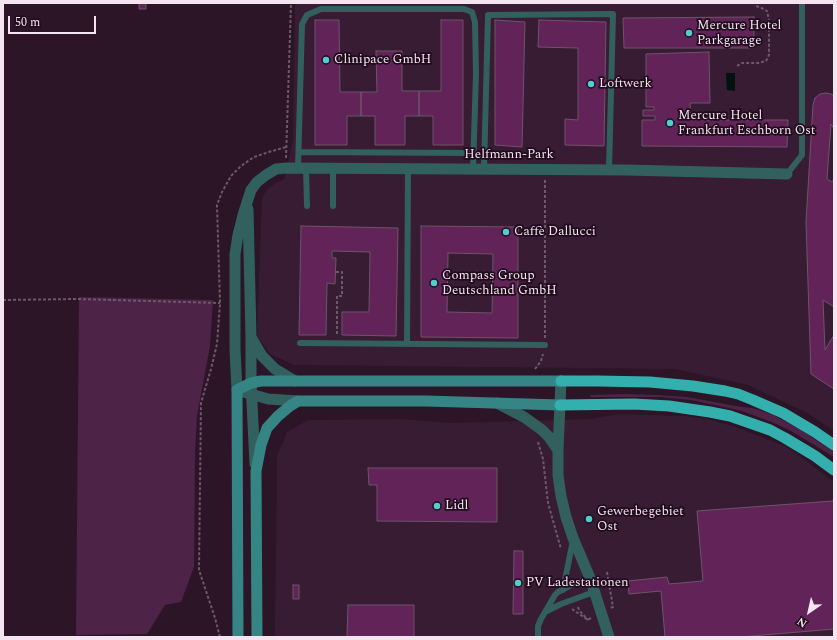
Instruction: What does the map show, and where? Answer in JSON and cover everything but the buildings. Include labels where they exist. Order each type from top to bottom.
[{"type":"highway","points":[[561,381],[650,382],[693,386],[738,394],[783,413],[834,445]]},
{"type":"highway","points":[[560,405],[634,404],[669,406],[724,415],[770,430],[815,456],[834,470]]},
{"type":"main road","points":[[238,637],[237,390],[251,383],[261,381],[561,381]]},
{"type":"main road","points":[[257,637],[256,471],[261,445],[268,428],[278,416],[290,406],[298,401],[426,401],[560,405]]},
{"type":"street","name":"Helfmann-Park","points":[[237,390],[235,350],[235,254],[238,235],[251,190],[257,182],[276,169],[545,169],[787,174]]},
{"type":"street","name":"Helfmann-Park","points":[[247,201],[251,394],[256,471]]},
{"type":"street","points":[[251,337],[262,356],[275,369],[295,381]]},
{"type":"street","points":[[561,381],[558,450],[558,475],[561,496],[573,538],[590,578],[609,637]]},
{"type":"street","points":[[237,390],[268,399],[298,401]]},
{"type":"street","points":[[497,403],[524,417],[542,430],[558,450]]},
{"type":"lane","points":[[787,174],[802,155],[802,3]]},
{"type":"lane","points":[[307,206],[299,152],[302,24],[307,15],[321,9],[464,9],[472,12],[476,22],[474,153],[478,169]]},
{"type":"lane","points":[[478,169],[488,15],[613,14],[609,170]]},
{"type":"lane","points":[[299,152],[474,153]]},
{"type":"lane","points":[[333,168],[333,206]]},
{"type":"lane","points":[[407,344],[408,168]]},
{"type":"lane","points":[[300,343],[545,345]]},
{"type":"lane","points":[[563,590],[573,538]]},
{"type":"lane","points":[[538,637],[538,626],[555,596],[573,584],[590,578]]},
{"type":"lane","points":[[545,612],[594,592]]},
{"type":"path","points":[[220,637],[199,570],[201,404],[217,344],[220,303],[217,205],[231,176],[241,166],[254,157],[286,147],[291,3]]},
{"type":"path","points":[[737,66],[742,63],[758,63],[766,61],[769,54],[769,20],[767,11],[760,7],[754,6]]},
{"type":"path","points":[[532,381],[535,370],[541,362],[545,345],[545,169]]},
{"type":"path","points":[[336,272],[342,272],[342,296],[337,296],[337,344]]},
{"type":"path","points":[[3,300],[77,299],[220,303]]},
{"type":"path","points":[[571,608],[588,620],[613,607],[607,572]]},
{"type":"path","points":[[3,637],[24,637]]},
{"type":"shaded area","points":[[295,3],[834,3],[834,431],[809,414],[748,385],[675,369],[294,365],[270,354],[257,336],[262,198],[269,187],[284,179],[293,140]]},
{"type":"shaded area","points":[[726,73],[735,73],[735,91],[727,90]]},
{"type":"shaded area","points":[[79,297],[213,300],[210,346],[197,416],[195,453],[194,567],[181,602],[165,605],[147,634],[76,635]]},
{"type":"shaded area","points":[[625,394],[687,397],[759,410],[773,415],[801,430],[834,452],[834,457],[791,431],[742,411],[691,400],[661,397],[591,397],[590,395]]},
{"type":"shaded area","name":"Gewerbegebiet Ost","points":[[619,414],[685,416],[707,419],[736,427],[789,448],[834,482],[834,637],[275,637],[277,456],[287,432],[308,420],[402,419],[450,423],[591,419]]},
{"type":"place","name":"Mercure Hotel Parkgarage","points":[[689,33]]},
{"type":"place","name":"Clinipace GmbH","points":[[326,60]]},
{"type":"place","name":"Loftwerk","points":[[591,84]]},
{"type":"place","name":"Mercure Hotel Frankfurt Eschborn Ost","points":[[670,123]]},
{"type":"place","name":"Caffè Dallucci","points":[[506,232]]},
{"type":"place","name":"Compass Group Deutschland GmbH","points":[[434,283]]},
{"type":"place","name":"Lidl","points":[[437,506]]},
{"type":"place","name":"Gewerbegebiet Ost","points":[[589,519]]},
{"type":"place","name":"PV Ladestationen","points":[[518,583]]}]
